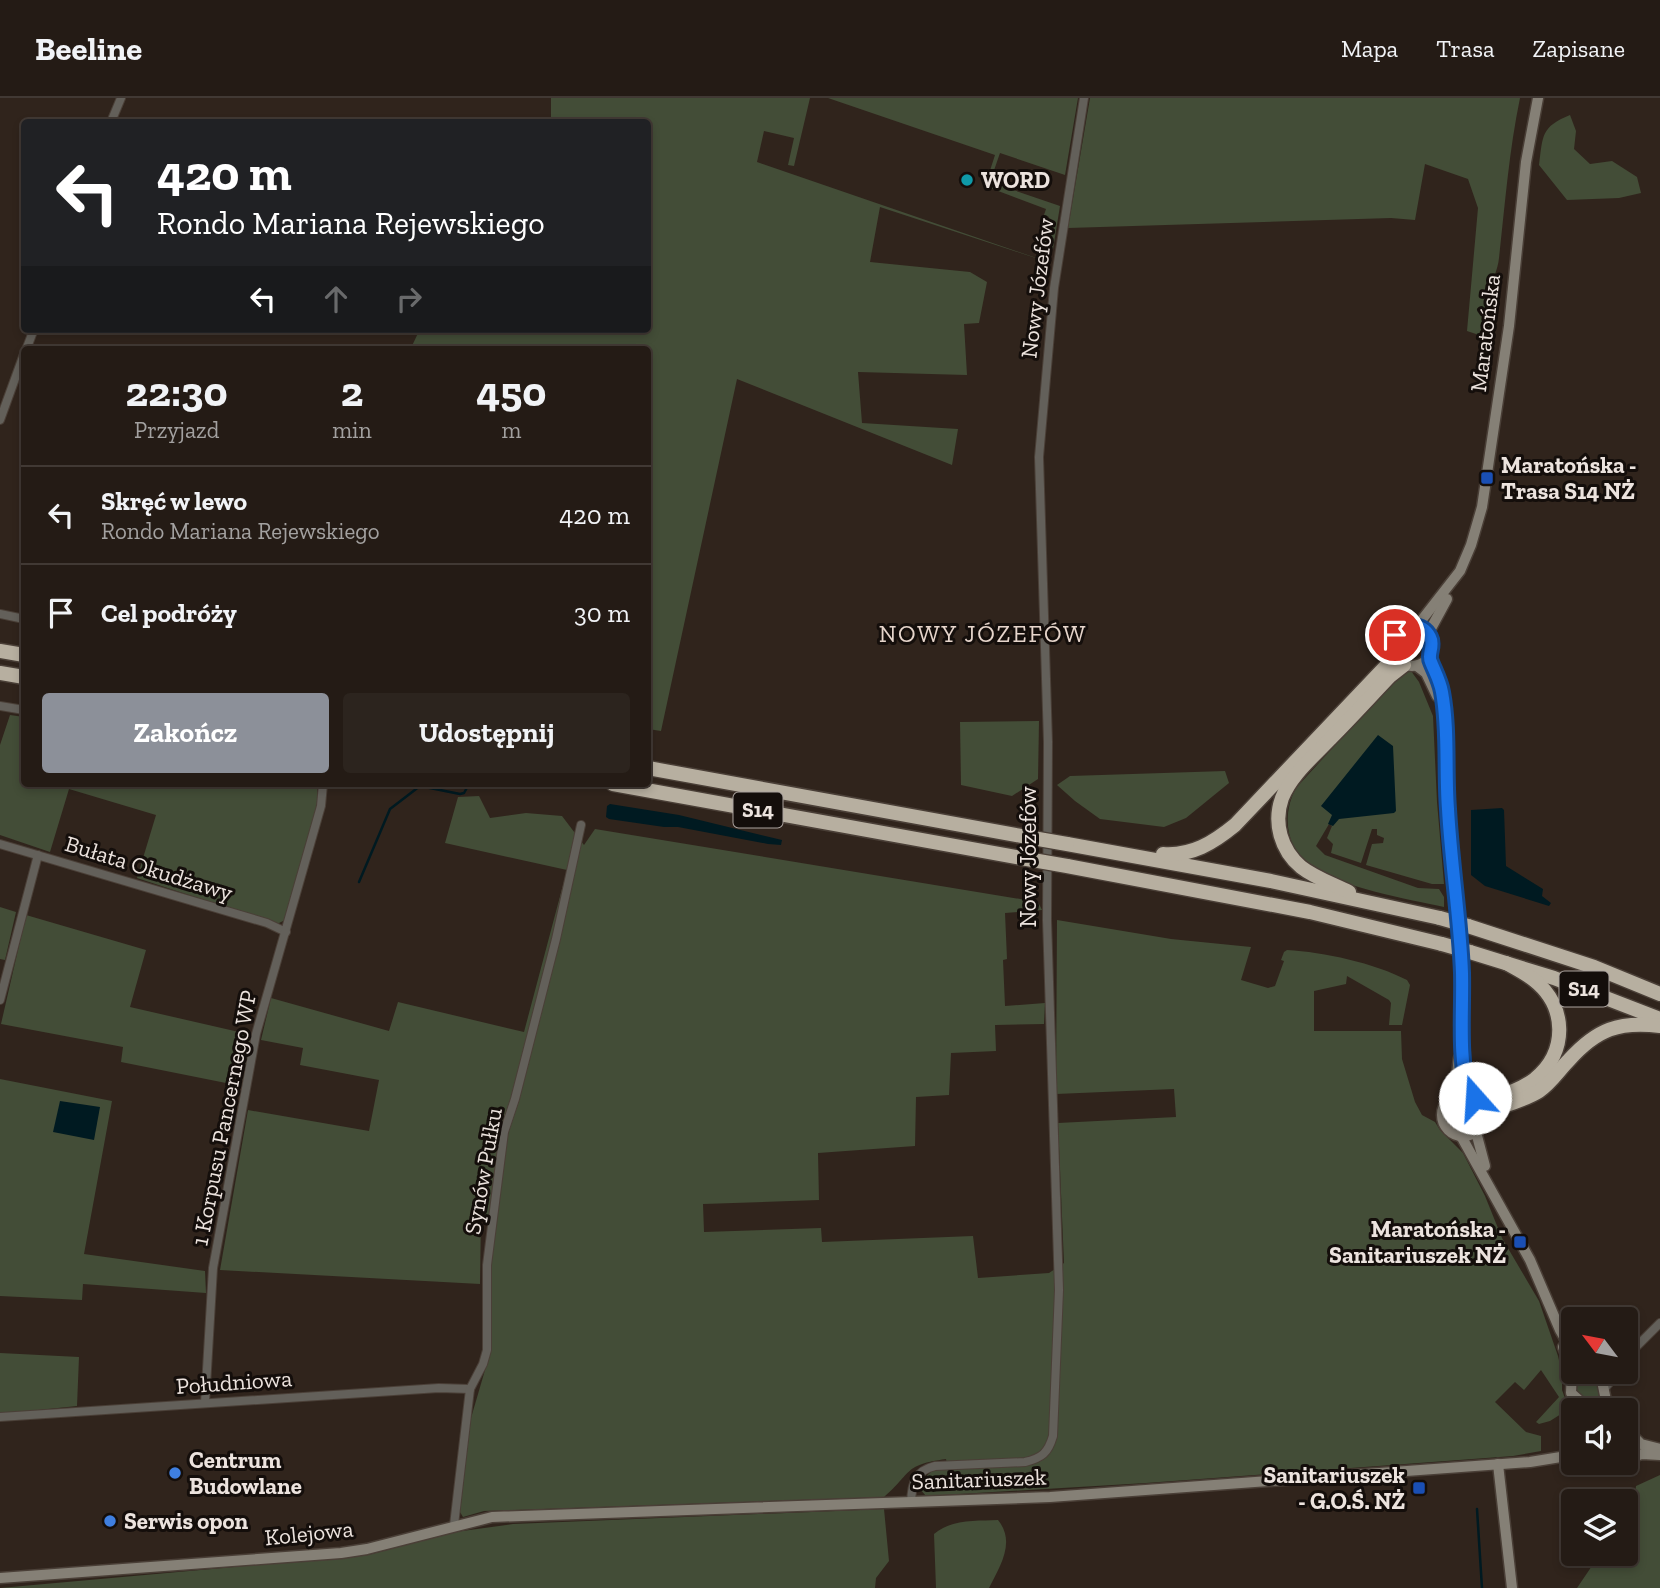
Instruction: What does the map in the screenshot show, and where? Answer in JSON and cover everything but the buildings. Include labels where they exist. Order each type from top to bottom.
[{"type":"highway","points":[[0,651],[21,654]]},
{"type":"highway","points":[[1125,854],[1186,854],[1217,839],[1256,804],[1386,666],[1393,654]]},
{"type":"highway","points":[[1376,903],[1301,867],[1284,846],[1279,833],[1279,811],[1282,798],[1303,767],[1390,676],[1411,665]]},
{"type":"highway","points":[[0,673],[21,676]]},
{"type":"highway","name":"S14","points":[[651,769],[1125,854],[1376,903],[1468,926],[1594,967],[1660,994]]},
{"type":"highway","name":"S14","points":[[630,787],[1310,912],[1506,962],[1577,986],[1660,1019]]},
{"type":"highway","points":[[1478,1105],[1534,1079],[1545,1070],[1559,1045],[1560,1021],[1550,997],[1533,979],[1506,962]]},
{"type":"highway","points":[[1478,1105],[1489,1111],[1537,1092],[1547,1085],[1585,1043],[1606,1030],[1638,1023],[1660,1026]]},
{"type":"street","points":[[112,119],[121,98]]},
{"type":"street","name":"Nowy Józefów","points":[[911,1502],[912,1486],[916,1476],[924,1468],[1038,1459],[1048,1451],[1053,1436],[1059,1290],[1047,920],[1048,742],[1039,457],[1054,288],[1084,98]]},
{"type":"street","name":"Maratońska","points":[[1429,634],[1456,583],[1476,532],[1484,498],[1509,322],[1527,152],[1538,98]]},
{"type":"street","points":[[0,420],[21,363]]},
{"type":"street","name":"Maratońska","points":[[1417,626],[1460,571]]},
{"type":"street","points":[[0,614],[21,618]]},
{"type":"street","points":[[1443,708],[1426,673],[1393,654],[1395,635],[1405,627],[1417,626],[1429,634],[1432,645],[1429,657],[1441,688],[1443,708],[1448,810],[1462,971],[1462,1043],[1454,1097],[1443,1110],[1443,1121],[1452,1133],[1461,1136],[1476,1132],[1482,1125],[1462,1043]]},
{"type":"street","points":[[1411,665],[1429,657]]},
{"type":"street","points":[[0,706],[21,710]]},
{"type":"street","name":"1 Korpusu Pancernego WP","points":[[205,1403],[213,1268],[256,1034],[321,806],[323,787]]},
{"type":"street","name":"Synów Pułku","points":[[454,1525],[470,1389],[487,1350],[487,1265],[504,1132],[556,939],[580,825]]},
{"type":"street","name":"Bułata Okudżawy","points":[[0,844],[267,923],[286,932]]},
{"type":"street","points":[[0,1000],[38,855]]},
{"type":"street","points":[[1454,1097],[1478,1105]]},
{"type":"street","points":[[1476,1132],[1493,1192]]},
{"type":"street","points":[[1461,1136],[1530,1260],[1561,1333]]},
{"type":"street","points":[[1638,1346],[1660,1323]]},
{"type":"street","points":[[1559,1330],[1561,1339]]},
{"type":"street","points":[[1603,1384],[1606,1398]]},
{"type":"street","points":[[1604,1389],[1608,1384]]},
{"type":"street","name":"Południowa","points":[[0,1417],[439,1388],[470,1389]]},
{"type":"street","points":[[1638,1440],[1644,1446],[1660,1448]]},
{"type":"street","points":[[1638,1455],[1660,1455]]},
{"type":"street","name":"Sanitariuszek","points":[[1551,1460],[1561,1458]]},
{"type":"street","name":"Sanitariuszek","points":[[411,1537],[492,1517],[1050,1497],[1561,1460]]},
{"type":"street","points":[[1499,1464],[1512,1588]]},
{"type":"street","name":"Kolejowa","points":[[0,1578],[332,1554],[367,1549],[411,1537]]},
{"type":"green space","points":[[551,98],[810,98],[794,166],[788,165],[794,138],[764,131],[757,162],[1051,263],[880,207],[870,262],[970,272],[987,282],[979,323],[964,324],[967,375],[858,372],[862,423],[958,429],[952,465],[737,379],[661,731],[651,729],[651,346],[412,346],[418,333],[651,333],[651,119],[551,119]]},
{"type":"green space","points":[[828,98],[1078,98],[1065,175],[1000,153],[990,182],[1060,206],[1053,249],[1047,250],[1036,245],[1040,244],[1049,217],[1044,215],[1046,209],[985,186],[995,155]]},
{"type":"green space","points":[[1090,98],[1520,98],[1498,262],[1490,294],[1491,327],[1485,347],[1476,334],[1467,331],[1478,208],[1468,179],[1425,164],[1415,220],[1391,218],[1068,228]]},
{"type":"green space","points":[[1570,115],[1576,131],[1574,149],[1590,164],[1612,161],[1637,177],[1641,193],[1619,198],[1567,200],[1539,165],[1545,133],[1553,124]]},
{"type":"green space","points":[[1411,671],[1419,682],[1433,716],[1444,884],[1432,884],[1366,865],[1372,844],[1383,843],[1384,838],[1377,835],[1377,829],[1372,829],[1361,863],[1331,853],[1333,844],[1327,838],[1332,826],[1329,824],[1316,846],[1325,855],[1418,888],[1439,889],[1444,897],[1444,907],[1374,891],[1322,873],[1302,858],[1295,849],[1288,830],[1289,808],[1296,788],[1400,674]]},
{"type":"green space","points":[[10,715],[21,717],[21,787],[317,787],[318,807],[287,919],[277,924],[137,878],[156,815],[69,789],[50,852],[0,835],[0,745]]},
{"type":"green space","points":[[1039,721],[1038,779],[1012,796],[961,785],[960,722]]},
{"type":"green space","points":[[1225,771],[1229,783],[1186,818],[1164,827],[1100,819],[1057,785],[1070,776]]},
{"type":"green space","points":[[479,796],[490,818],[526,813],[562,816],[584,845],[595,829],[1038,902],[1042,910],[1005,913],[1005,1006],[1045,1003],[1044,1024],[995,1025],[996,1051],[951,1053],[949,1095],[916,1097],[915,1146],[818,1153],[819,1200],[703,1204],[704,1232],[821,1228],[822,1242],[973,1236],[978,1278],[1049,1273],[1064,1263],[1058,1123],[1176,1117],[1174,1089],[1056,1094],[1057,920],[1171,939],[1251,947],[1241,980],[1268,988],[1275,986],[1284,961],[1281,960],[1287,950],[1349,959],[1407,980],[1410,985],[1402,1025],[1389,1025],[1389,1000],[1347,976],[1346,984],[1314,991],[1314,1031],[1401,1031],[1402,1059],[1415,1102],[1422,1115],[1435,1122],[1463,1153],[1502,1238],[1539,1301],[1558,1356],[1565,1398],[1561,1398],[1561,1414],[1550,1421],[1539,1424],[1536,1422],[1559,1397],[1541,1370],[1524,1390],[1515,1382],[1495,1402],[1526,1432],[1541,1436],[1541,1451],[1513,1456],[1146,1483],[926,1496],[920,1489],[921,1481],[932,1471],[948,1468],[946,1459],[915,1467],[884,1497],[484,1511],[463,1517],[460,1512],[471,1418],[490,1353],[491,1262],[497,1217],[481,1216],[480,1284],[220,1270],[248,1110],[369,1131],[379,1080],[300,1065],[303,1048],[261,1040],[271,998],[389,1031],[398,1002],[524,1032],[567,870],[445,843],[458,797]]},
{"type":"green space","points":[[0,907],[16,912],[5,960],[0,959]]},
{"type":"green space","points":[[26,915],[146,950],[130,1007],[252,1035],[241,1086],[121,1062],[123,1047],[1,1024]]},
{"type":"green space","points":[[0,1079],[112,1101],[84,1254],[205,1271],[206,1293],[83,1284],[82,1300],[0,1296]]},
{"type":"green space","points":[[0,1353],[79,1357],[77,1406],[0,1414]]},
{"type":"green space","points":[[1576,1384],[1598,1384],[1601,1398],[1583,1398],[1575,1391]]},
{"type":"green space","points":[[1660,1475],[1660,1588],[1577,1588],[1592,1566],[1638,1566],[1636,1486]]},
{"type":"green space","points":[[884,1509],[889,1561],[876,1578],[875,1588],[0,1588],[368,1555],[455,1532],[513,1524]]},
{"type":"green space","points":[[998,1520],[1006,1537],[1006,1545],[989,1588],[936,1588],[934,1534],[956,1523]]},
{"type":"water","points":[[1378,735],[1393,746],[1396,811],[1339,819],[1333,826],[1328,824],[1332,815],[1321,806]]},
{"type":"water","points":[[610,804],[679,815],[782,840],[781,845],[678,827],[609,819],[606,817],[607,806]]},
{"type":"water","points":[[1502,808],[1506,866],[1543,889],[1542,896],[1551,903],[1549,906],[1485,886],[1471,875],[1471,810]]},
{"type":"water","points":[[60,1101],[100,1107],[94,1140],[53,1132]]},
{"type":"waterway","points":[[359,882],[390,809],[419,787]]},
{"type":"waterway","points":[[425,787],[460,794],[467,787]]},
{"type":"waterway","points":[[1477,1509],[1482,1588]]},
{"type":"place","name":"WORD","points":[[967,180]]},
{"type":"place","name":"Maratońska - Trasa S14 NŻ","points":[[1487,478]]},
{"type":"place","name":"Maratońska - Sanitariuszek NŻ","points":[[1520,1242]]},
{"type":"place","name":"Centrum Budowlane","points":[[175,1473]]},
{"type":"place","name":"Sanitariuszek - G.O.Ś. NŻ","points":[[1419,1488]]},
{"type":"place","name":"Serwis opon","points":[[110,1521]]},
{"type":"district","name":"NOWY JÓZEFÓW","points":[[983,634]]},
{"type":"route","points":[[1395,635],[1399,630],[1411,626],[1417,626],[1429,634],[1432,651],[1429,657],[1442,694],[1448,810],[1462,971],[1462,1043],[1466,1087],[1469,1095],[1475,1098]]}]
